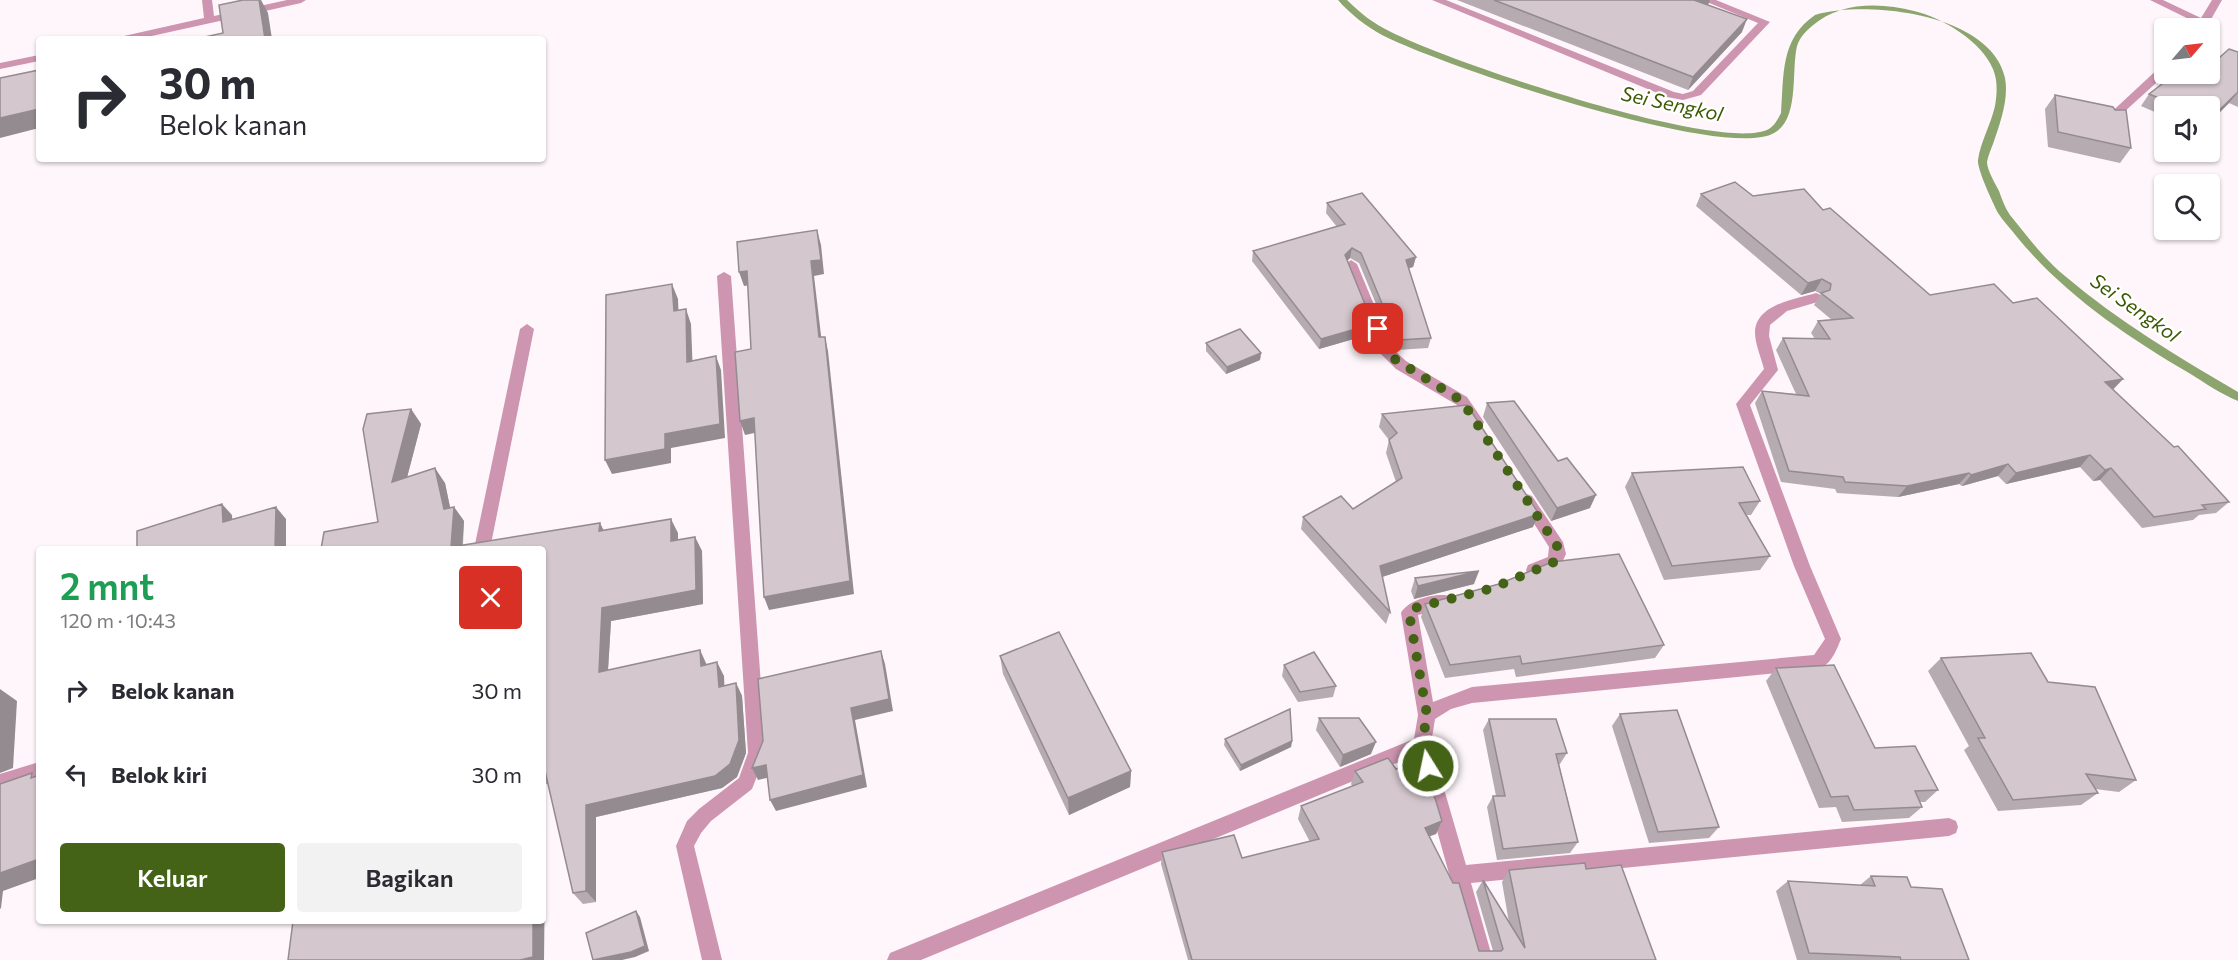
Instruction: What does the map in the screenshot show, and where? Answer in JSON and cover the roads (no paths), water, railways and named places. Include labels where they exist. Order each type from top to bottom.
[{"type":"street","points":[[207,0],[209,20]]},
{"type":"street","points":[[137,36],[301,0]]},
{"type":"street","points":[[1437,0],[1671,95],[1683,97],[1697,93],[1765,22]]},
{"type":"street","points":[[1707,0],[1765,22]]},
{"type":"street","points":[[1731,0],[1765,22]]},
{"type":"street","points":[[2155,0],[2187,18]]},
{"type":"street","points":[[2207,18],[2217,0]]},
{"type":"street","points":[[0,66],[36,59]]},
{"type":"street","points":[[2109,120],[2154,78]]},
{"type":"street","points":[[1351,264],[1386,351],[1401,365],[1462,401],[1486,437]]},
{"type":"street","points":[[712,960],[685,846],[694,827],[705,815],[746,783],[757,753],[724,276]]},
{"type":"street","points":[[1427,715],[1446,703],[1472,695],[1818,662],[1827,652],[1833,639],[1802,566],[1743,404],[1771,370],[1762,331],[1766,320],[1775,311],[1816,298]]},
{"type":"street","points":[[483,546],[527,329]]},
{"type":"street","points":[[1519,487],[1557,546],[1558,554],[1554,562],[1523,575]]},
{"type":"street","points":[[1461,596],[1415,608],[1409,613],[1427,715],[1422,744],[1483,960]]},
{"type":"street","points":[[897,960],[1422,744]]},
{"type":"street","points":[[0,782],[36,771]]},
{"type":"street","points":[[1458,875],[1948,827]]},
{"type":"waterway","name":"Sei Sengkol","points":[[1342,0],[1382,31],[1464,65],[1580,103],[1641,119],[1696,131],[1740,136],[1768,133],[1781,122],[1786,113],[1793,45],[1803,30],[1820,16],[1838,7],[1867,4],[1902,6],[1931,14],[1954,26],[1975,41],[1998,70],[2001,80],[2000,104],[1982,163],[2003,213],[2060,278],[2150,345],[2238,397]]}]
